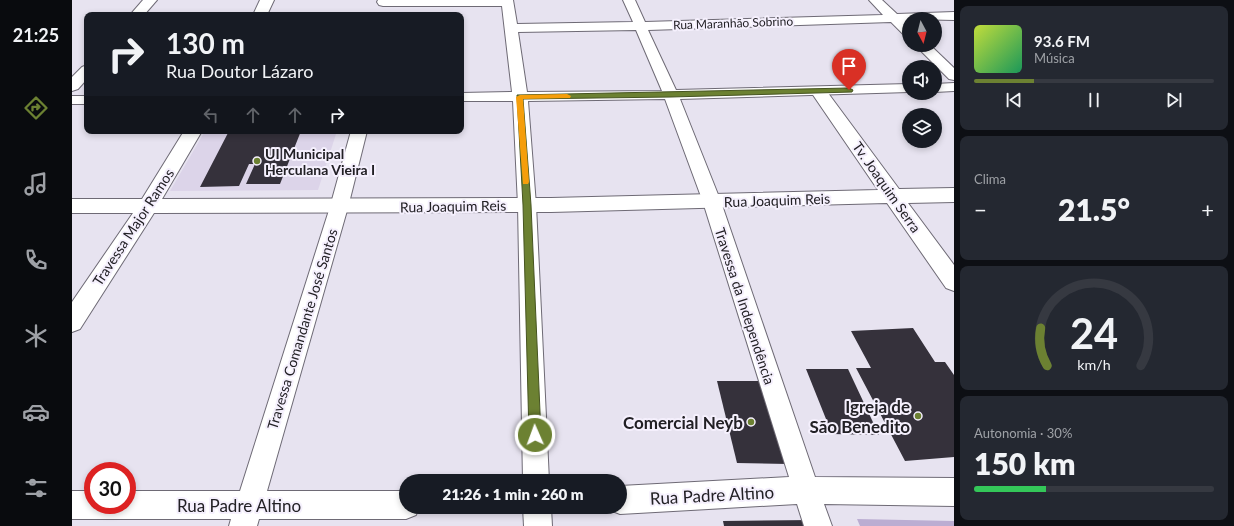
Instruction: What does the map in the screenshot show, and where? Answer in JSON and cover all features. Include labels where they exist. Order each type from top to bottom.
[{"type":"street","points":[[140,12],[150,0]]},
{"type":"street","points":[[261,12],[267,0]]},
{"type":"street","name":"Travessa da Independência","points":[[630,0],[671,95],[712,202],[818,526]]},
{"type":"street","points":[[875,0],[902,25]]},
{"type":"street","points":[[382,12],[384,1],[507,1],[520,97],[527,205],[536,474]]},
{"type":"street","name":"Rua Maranhão Sobrino","points":[[511,28],[641,26],[954,16]]},
{"type":"street","points":[[929,52],[954,76]]},
{"type":"street","points":[[72,86],[84,73]]},
{"type":"street","points":[[942,88],[954,87]]},
{"type":"street","points":[[464,97],[671,95],[820,92],[902,88]]},
{"type":"street","name":"Tv. Joaquim Serra","points":[[820,92],[954,282]]},
{"type":"street","points":[[72,100],[84,100]]},
{"type":"street","name":"Travessa Major Ramos","points":[[72,322],[148,206],[191,134]]},
{"type":"street","name":"Travessa Comandante José Santos","points":[[246,516],[339,207],[358,134]]},
{"type":"street","name":"Rua Joaquim Reis","points":[[72,206],[339,207],[527,205],[712,202],[894,195],[954,195]]},
{"type":"street","name":"Rua Padre Altino","points":[[627,500],[805,490],[954,492]]},
{"type":"street","name":"Rua Padre Altino","points":[[72,505],[246,516],[399,505]]},
{"type":"street","points":[[537,514],[538,526]]},
{"type":"shaded area","name":"UI Municipal Herculana Vieira I","points":[[203,134],[336,134],[318,190],[170,191]]},
{"type":"shaded area","points":[[857,519],[954,521],[954,526],[860,526]]},
{"type":"building","points":[[227,134],[300,134],[280,184],[246,184],[255,164],[249,164],[239,186],[200,187]]},
{"type":"building","name":"Igreja de São Benedito","points":[[913,328],[935,362],[945,362],[954,375],[954,457],[905,461],[856,368],[871,368],[851,331]]},
{"type":"building","points":[[806,369],[848,369],[879,435],[832,434]]},
{"type":"building","name":"Comercial Neyb","points":[[717,381],[762,381],[788,464],[737,463]]},
{"type":"building","points":[[813,520],[815,526],[724,526],[723,521]]},
{"type":"slow traffic","points":[[525,182],[520,97],[567,96]]},
{"type":"place","name":"UI Municipal Herculana Vieira I","points":[[257,161]]},
{"type":"place","name":"Igreja de São Benedito","points":[[918,416]]},
{"type":"place","name":"Comercial Neyb","points":[[751,422]]},
{"type":"route","points":[[535,435],[527,205],[520,97],[820,92],[849,90]]}]
